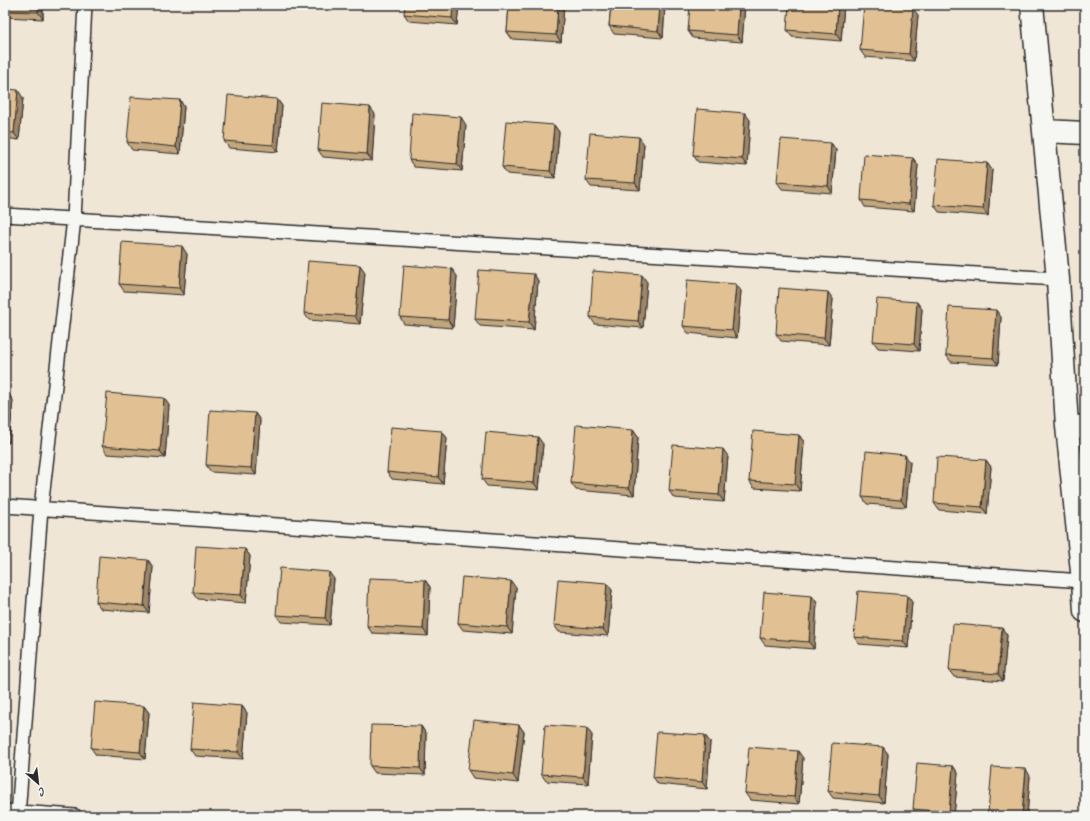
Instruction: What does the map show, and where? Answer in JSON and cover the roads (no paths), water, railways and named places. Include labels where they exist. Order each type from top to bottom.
[{"type":"street","points":[[1032,5],[1058,279],[1076,426],[1085,611]]},
{"type":"street","points":[[1044,131],[1085,133]]},
{"type":"lane","points":[[18,814],[41,508],[74,219],[85,5]]},
{"type":"lane","points":[[5,215],[1058,279]]},
{"type":"lane","points":[[5,506],[1083,581]]},
{"type":"lane","points":[[5,811],[18,814],[75,816]]}]
